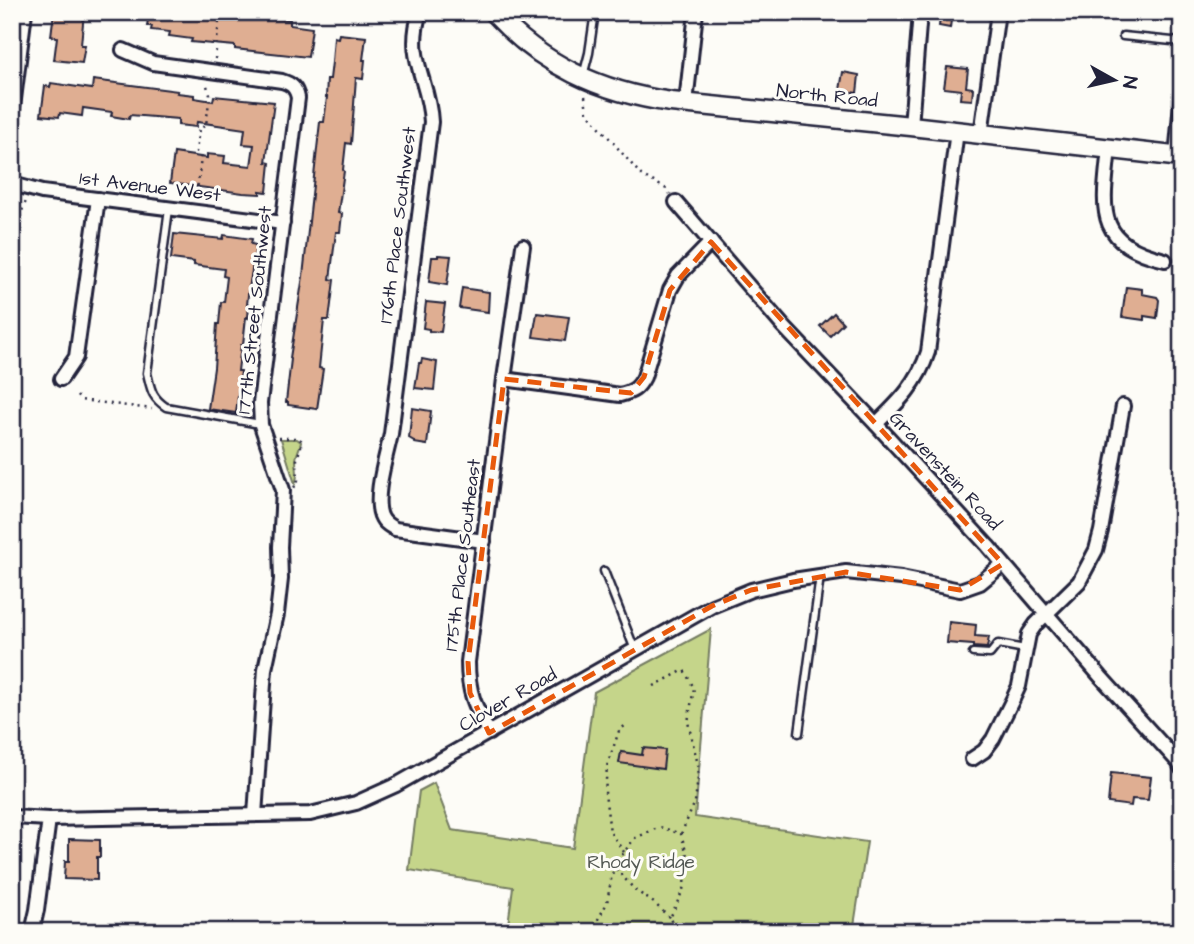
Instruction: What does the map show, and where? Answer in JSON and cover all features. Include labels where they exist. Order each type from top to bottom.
[{"type":"street","points":[[12,115],[25,12]]},
{"type":"street","name":"176th Place Southwest","points":[[420,12],[415,27],[415,53],[430,106],[431,122],[391,433],[378,501],[384,522],[396,529],[484,541]]},
{"type":"street","name":"North Road","points":[[493,12],[509,29],[584,87],[686,103],[1179,156]]},
{"type":"street","points":[[686,103],[696,12]]},
{"type":"street","points":[[911,126],[920,12]]},
{"type":"street","points":[[981,134],[998,12]]},
{"type":"street","name":"177th Street Southwest","points":[[123,50],[153,63],[291,83],[298,98],[260,403],[261,425],[283,490],[279,547],[281,579],[277,614],[265,669],[255,815]]},
{"type":"street","points":[[1179,156],[1182,92]]},
{"type":"street","points":[[876,424],[908,393],[924,366],[928,352],[957,131]]},
{"type":"street","points":[[1109,148],[1104,203],[1110,228],[1129,247],[1165,260]]},
{"type":"street","name":"1st Avenue West","points":[[12,184],[42,192],[283,223]]},
{"type":"street","points":[[61,379],[76,357],[98,200]]},
{"type":"street","name":"Gravenstein Road","points":[[676,202],[783,327],[876,424],[1003,564],[1182,769]]},
{"type":"street","points":[[504,379],[620,396],[631,393],[639,387],[644,377],[670,290],[683,269],[711,242]]},
{"type":"street","name":"175th Place Southeast","points":[[489,733],[470,693],[468,662],[523,246]]},
{"type":"street","points":[[972,759],[984,751],[993,739],[1013,699],[1019,685],[1029,634],[1079,582],[1096,550],[1123,406]]},
{"type":"street","name":"Clover Road","points":[[12,817],[50,819],[310,814],[356,803],[396,785],[712,606],[751,590],[846,572],[901,578],[960,590],[980,583],[1003,564]]},
{"type":"street","points":[[32,932],[50,819]]},
{"type":"lane","points":[[584,87],[595,12]]},
{"type":"lane","points":[[1123,36],[1182,42]]},
{"type":"lane","points":[[169,209],[147,373],[151,389],[156,400],[166,407],[261,425]]},
{"type":"lane","points":[[604,571],[635,650]]},
{"type":"lane","points":[[799,733],[820,576]]},
{"type":"lane","points":[[973,653],[990,654],[998,644],[1025,649]]},
{"type":"path","points":[[215,60],[220,12]]},
{"type":"path","points":[[192,199],[197,190],[201,158],[195,152],[199,129],[206,125],[210,94],[206,83]]},
{"type":"path","points":[[584,87],[587,112],[641,175],[665,188],[676,202]]},
{"type":"path","points":[[12,243],[26,201]]},
{"type":"path","points":[[12,217],[20,216]]},
{"type":"path","points":[[77,396],[80,400],[93,402],[153,409],[166,407]]},
{"type":"path","points":[[279,438],[301,440],[302,446],[297,459],[298,480],[294,488]]},
{"type":"path","points":[[654,686],[684,670],[694,688],[688,722],[699,769],[695,802],[681,834],[688,858],[683,890],[670,918]]},
{"type":"path","points":[[624,852],[610,832],[605,794],[607,766],[619,731],[628,723]]},
{"type":"path","points":[[591,932],[607,903],[612,874],[635,838],[660,827],[681,834]]},
{"type":"path","points":[[615,869],[635,890],[670,918],[675,932]]},
{"type":"highlighted area","points":[[711,242],[1003,564],[960,590],[846,572],[751,590],[712,606],[489,733],[470,693],[468,662],[504,379],[631,393],[644,377],[670,290]]},
{"type":"green space","points":[[281,439],[297,439],[301,442],[296,458],[295,484]]},
{"type":"green space","name":"Rhody Ridge","points":[[711,629],[695,817],[867,842],[853,932],[507,932],[513,887],[409,870],[419,791],[434,783],[452,830],[573,848],[594,692]]},
{"type":"building","points":[[54,12],[84,12],[81,45],[85,45],[82,63],[54,60],[57,37],[51,36]]},
{"type":"building","points":[[149,12],[214,12],[213,15],[249,20],[250,17],[290,20],[290,25],[312,28],[308,57],[235,49],[235,46],[191,42],[192,39],[169,36],[170,32],[151,30],[152,26],[147,26]]},
{"type":"building","points":[[941,12],[952,12],[950,28],[939,26]]},
{"type":"building","points":[[339,34],[366,37],[365,60],[363,79],[356,78],[351,144],[346,143],[338,213],[342,214],[340,232],[336,232],[330,279],[334,280],[329,320],[324,320],[319,368],[323,369],[317,409],[288,405],[286,402],[320,122],[324,122],[334,37],[338,38]]},
{"type":"building","points":[[947,67],[968,69],[966,87],[973,88],[972,100],[960,99],[961,90],[944,88]]},
{"type":"building","points":[[843,72],[859,75],[857,93],[840,90]]},
{"type":"building","points":[[93,80],[178,91],[177,93],[194,95],[194,98],[213,101],[214,96],[274,102],[266,162],[270,163],[267,192],[243,193],[170,183],[174,153],[207,158],[207,154],[225,156],[224,163],[251,166],[254,145],[243,144],[245,129],[197,122],[196,127],[178,125],[178,119],[130,115],[129,119],[111,116],[112,112],[83,108],[82,116],[60,113],[59,117],[41,115],[45,86],[50,87],[51,83],[92,89]]},
{"type":"building","points":[[174,234],[223,239],[224,235],[252,239],[251,244],[256,245],[248,295],[248,318],[246,317],[241,345],[236,413],[208,409],[217,324],[221,302],[224,302],[227,277],[223,276],[224,269],[171,259]]},
{"type":"building","points":[[451,256],[447,285],[429,282],[432,257]]},
{"type":"building","points":[[1126,287],[1142,289],[1142,294],[1157,297],[1157,318],[1144,316],[1144,320],[1122,317]]},
{"type":"building","points":[[462,288],[489,292],[488,312],[459,308]]},
{"type":"building","points":[[426,302],[445,304],[441,332],[423,328]]},
{"type":"building","points":[[537,313],[569,317],[565,341],[533,337]]},
{"type":"building","points":[[834,313],[843,323],[830,336],[820,326]]},
{"type":"building","points":[[422,359],[437,362],[434,390],[415,388]]},
{"type":"building","points":[[412,408],[431,411],[427,445],[414,443],[409,438]]},
{"type":"building","points":[[949,622],[976,625],[975,636],[989,637],[987,648],[947,643]]},
{"type":"building","points":[[643,748],[665,750],[663,769],[619,763],[621,752],[642,755]]},
{"type":"building","points":[[1111,773],[1151,777],[1148,800],[1132,799],[1131,806],[1108,803]]},
{"type":"building","points":[[69,839],[100,840],[97,880],[64,879],[65,861],[69,861]]}]
